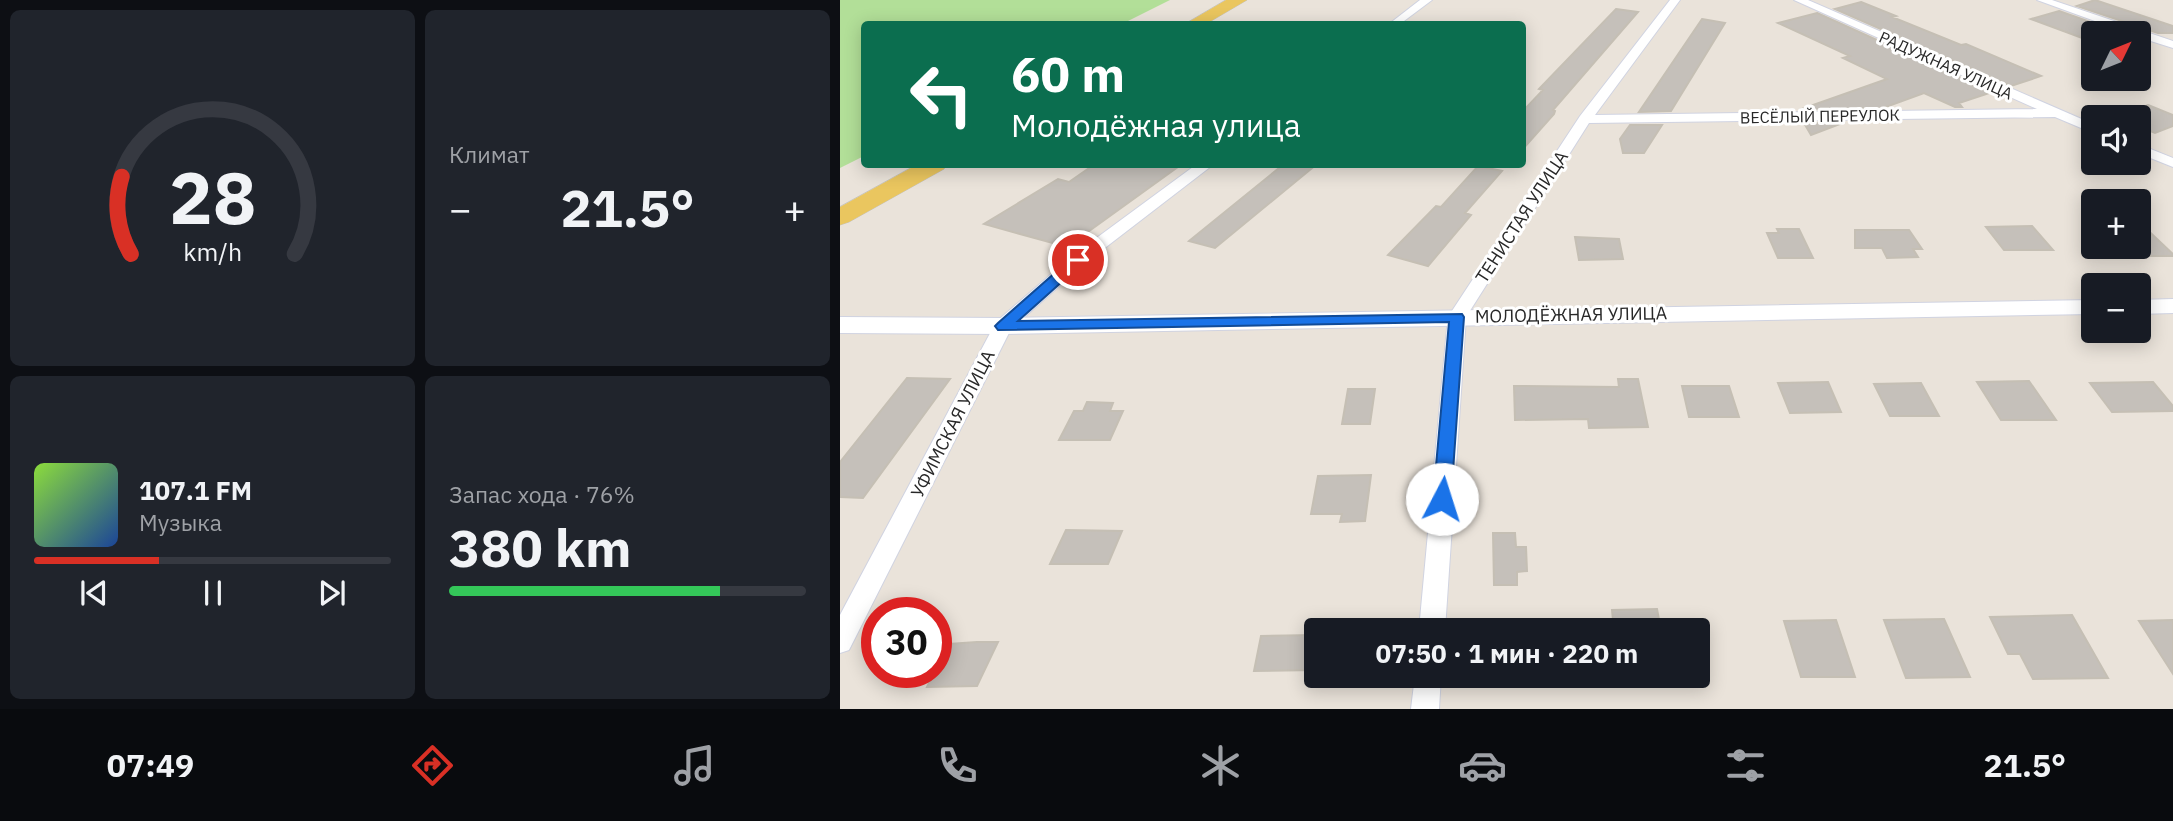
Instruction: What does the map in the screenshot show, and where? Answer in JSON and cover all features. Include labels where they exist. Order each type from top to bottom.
[{"type":"main road","points":[[1200,21],[1239,0]]},
{"type":"main road","points":[[840,216],[929,168]]},
{"type":"street","points":[[1398,21],[1426,0]]},
{"type":"street","name":"ТЕНИСТАЯ УЛИЦА","points":[[1433,618],[1457,317],[1585,119],[1675,0]]},
{"type":"street","name":"РАДУЖНАЯ УЛИЦА","points":[[1799,0],[2081,124]]},
{"type":"street","points":[[2042,0],[2173,45]]},
{"type":"street","name":"ВЕСЁЛЫЙ ПЕРЕУЛОК","points":[[1585,119],[2055,113]]},
{"type":"street","points":[[2151,154],[2173,163]]},
{"type":"street","name":"УФИМСКАЯ УЛИЦА","points":[[840,641],[1003,326],[1078,260],[1203,168]]},
{"type":"street","points":[[2151,307],[2173,306]]},
{"type":"street","name":"МОЛОДЁЖНАЯ УЛИЦА","points":[[840,325],[1003,326],[2081,307]]},
{"type":"street","points":[[1425,709],[1427,688]]},
{"type":"green space","points":[[840,0],[1170,0],[1128,21],[861,21],[861,158],[840,168]]},
{"type":"building","points":[[2095,0],[2173,26],[2173,33],[2151,31],[2151,21],[2122,21],[2077,6]]},
{"type":"building","points":[[1861,2],[2041,76],[2011,86],[1835,9]]},
{"type":"building","points":[[1616,9],[1638,12],[1553,110],[1554,114],[1526,146],[1526,108],[1543,90],[1539,89]]},
{"type":"building","points":[[2059,11],[2087,21],[2081,21],[2081,38],[2031,19]]},
{"type":"building","points":[[1817,13],[1992,92],[1959,103],[1962,107],[1955,107],[1924,93],[1883,108],[1799,110],[1887,79],[1843,58],[1850,56],[1778,23]]},
{"type":"building","points":[[1702,19],[1725,23],[1671,111],[1639,112]]},
{"type":"building","points":[[2151,106],[2173,115],[2173,126],[2155,133],[2151,131]]},
{"type":"building","points":[[1845,122],[1811,135],[1804,123]]},
{"type":"building","points":[[1630,125],[1662,125],[1644,153],[1623,153],[1620,139]]},
{"type":"building","points":[[1089,168],[1176,168],[1067,247],[984,224],[1058,179],[1069,182]]},
{"type":"building","points":[[1279,168],[1312,168],[1215,248],[1189,241]]},
{"type":"building","points":[[1476,168],[1502,171],[1465,213],[1471,215],[1428,266],[1388,255],[1436,206],[1441,207]]},
{"type":"building","points":[[2032,226],[2053,250],[2004,250],[1986,227]]},
{"type":"building","points":[[1777,229],[1799,229],[1813,258],[1778,258],[1767,233],[1779,233]]},
{"type":"building","points":[[1855,230],[1909,230],[1922,249],[1913,249],[1918,257],[1887,258],[1882,248],[1855,248]]},
{"type":"building","points":[[2151,233],[2173,254],[2151,256]]},
{"type":"building","points":[[1575,237],[1619,239],[1623,259],[1579,260]]},
{"type":"building","points":[[907,378],[950,379],[863,498],[840,497],[840,462]]},
{"type":"building","points":[[1618,379],[1638,379],[1648,427],[1589,428],[1588,419],[1515,420],[1514,386],[1619,387]]},
{"type":"building","points":[[2029,381],[2056,420],[2001,420],[1977,382]]},
{"type":"building","points":[[1828,382],[1841,412],[1790,413],[1778,383]]},
{"type":"building","points":[[2153,382],[2173,406],[2173,411],[2112,412],[2090,383]]},
{"type":"building","points":[[1921,383],[1939,416],[1890,416],[1874,384]]},
{"type":"building","points":[[1682,386],[1729,386],[1739,417],[1689,417]]},
{"type":"building","points":[[1348,389],[1375,389],[1370,424],[1342,424]]},
{"type":"building","points":[[1087,402],[1113,403],[1110,411],[1123,411],[1110,440],[1059,440],[1074,411],[1083,411]]},
{"type":"building","points":[[1371,475],[1365,521],[1340,522],[1342,514],[1311,514],[1318,476]]},
{"type":"building","points":[[1066,530],[1122,531],[1108,564],[1050,564]]},
{"type":"building","points":[[1493,533],[1515,533],[1516,547],[1526,547],[1527,571],[1517,572],[1517,585],[1494,585]]},
{"type":"building","points":[[1657,609],[1659,618],[1613,618],[1612,610]]},
{"type":"building","points":[[2072,615],[2108,678],[2033,679],[2020,654],[2008,654],[1990,617]]},
{"type":"building","points":[[1944,619],[1970,677],[1906,678],[1884,620]]},
{"type":"building","points":[[1836,620],[1855,677],[1801,677],[1784,621]]},
{"type":"building","points":[[2173,620],[2173,674],[2139,621]]},
{"type":"building","points":[[1304,635],[1304,670],[1254,671],[1261,636]]},
{"type":"building","points":[[998,642],[977,686],[952,686],[952,644]]},
{"type":"route","points":[[1078,260],[1003,326],[1457,317],[1442,499]]}]
